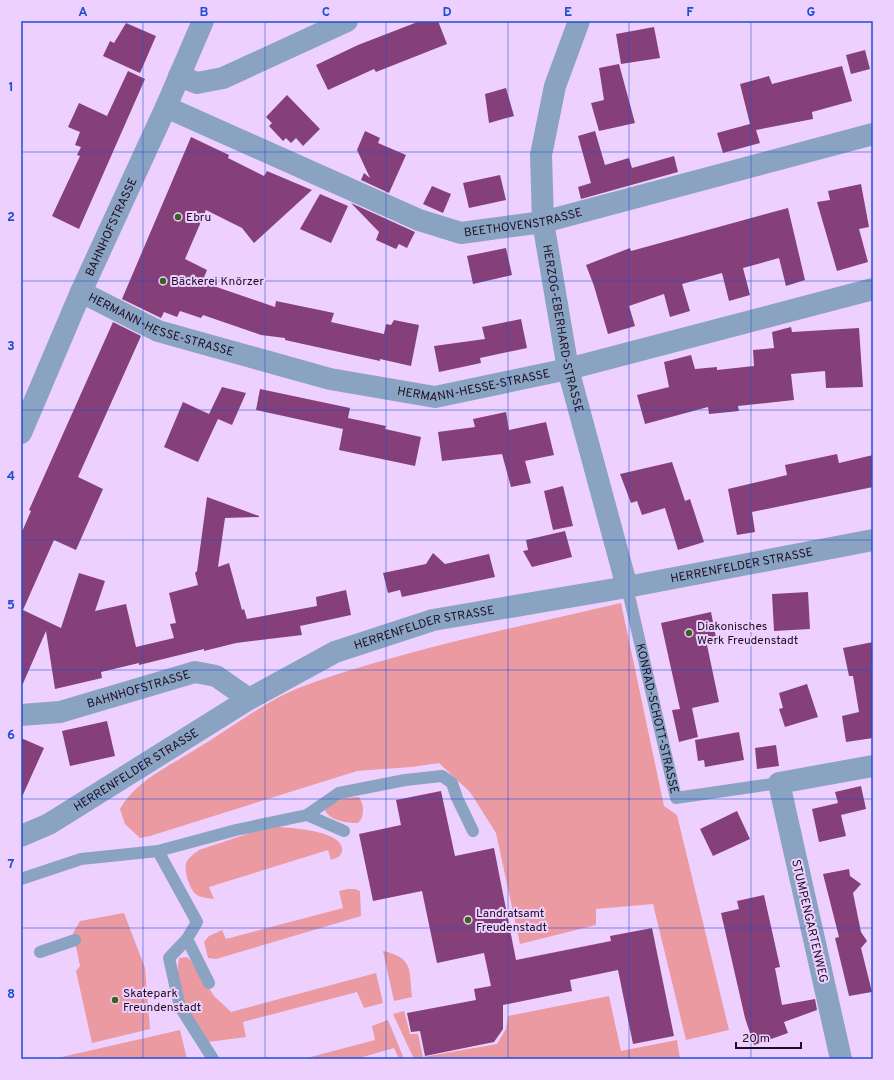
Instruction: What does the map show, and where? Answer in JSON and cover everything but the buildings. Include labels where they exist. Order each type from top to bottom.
[{"type":"street","name":"BAHNHOFSTRASSE","points":[[21,432],[81,292],[166,107],[203,21]]},
{"type":"street","points":[[179,76],[197,83],[223,78],[347,21]]},
{"type":"street","name":"HERZOG-EBERHARD-STRASSE","points":[[579,21],[555,86],[541,155],[543,222],[568,369],[627,586]]},
{"type":"street","name":"BEETHOVENSTRASSE","points":[[166,107],[418,220],[461,233],[543,222],[873,134]]},
{"type":"street","name":"HERMANN-HESSE-STRASSE","points":[[81,292],[158,331],[330,379],[435,397],[568,369],[873,289]]},
{"type":"street","name":"HERRENFELDER STRASSE","points":[[21,836],[49,824],[249,699],[335,652],[433,620],[627,586],[873,540]]},
{"type":"street","name":"BAHNHOFSTRASSE","points":[[21,715],[60,712],[195,672],[216,676],[249,699]]},
{"type":"street","name":"KONRAD-SCHOTT-STRASSE","points":[[779,783],[873,766]]},
{"type":"street","name":"STUMPENGARTENWEG","points":[[779,783],[841,1059]]},
{"type":"lane","name":"KONRAD-SCHOTT-STRASSE","points":[[627,586],[676,798],[779,783]]},
{"type":"lane","points":[[21,879],[81,859],[158,851],[236,830],[307,815],[339,793],[405,780],[442,776],[452,783],[457,798],[473,831]]},
{"type":"lane","points":[[307,815],[344,831]]},
{"type":"lane","points":[[158,851],[197,922],[187,939],[168,958],[180,1007],[213,1059]]},
{"type":"lane","points":[[187,939],[209,983]]},
{"type":"lane","points":[[40,952],[74,940]]},
{"type":"shaded area","points":[[621,603],[664,806],[677,815],[729,1030],[686,1040],[653,904],[596,909],[596,925],[520,944],[496,833],[470,792],[439,763],[411,767],[357,771],[140,838],[125,824],[120,809],[126,799],[143,783],[162,769],[282,695],[349,670],[430,648],[484,634]]},
{"type":"shaded area","points":[[359,797],[362,803],[363,814],[358,823],[349,823],[335,819],[327,814],[325,810],[340,800]]},
{"type":"shaded area","points":[[279,827],[305,830],[327,835],[341,844],[341,855],[331,860],[328,850],[209,887],[214,899],[201,897],[190,887],[187,877],[186,863],[190,857],[199,850],[256,831]]},
{"type":"shaded area","points":[[348,889],[360,891],[361,916],[216,959],[208,958],[204,942],[209,936],[222,930],[226,939],[343,908],[339,891]]},
{"type":"shaded area","name":"Skatepark Freundenstadt","points":[[124,913],[145,968],[150,1029],[92,1043],[76,971],[80,966],[73,933],[80,921]]},
{"type":"shaded area","points":[[383,951],[400,957],[408,966],[410,972],[412,997],[394,1001]]},
{"type":"shaded area","points":[[187,957],[193,963],[214,996],[231,1012],[376,973],[383,1003],[364,1008],[357,992],[243,1022],[246,1037],[208,1042],[184,1003],[178,982],[179,958]]},
{"type":"shaded area","points":[[609,996],[621,1051],[677,1040],[680,1059],[414,1059],[393,1014],[404,1011],[410,1034],[418,1034],[423,1057],[497,1044],[506,1029],[508,1016]]},
{"type":"shaded area","points":[[388,1020],[404,1059],[399,1059],[394,1048],[356,1059],[303,1059],[375,1040],[372,1026]]},
{"type":"shaded area","points":[[180,1030],[187,1059],[53,1059]]},
{"type":"place","name":"Ebru","points":[[178,217]]},
{"type":"place","name":"Bäckerei Knörzer","points":[[163,281]]},
{"type":"place","name":"Diakonisches Werk Freudenstadt","points":[[689,633]]},
{"type":"place","name":"Landratsamt Freudenstadt","points":[[468,920]]},
{"type":"place","name":"Skatepark Freundenstadt","points":[[115,1000]]}]
